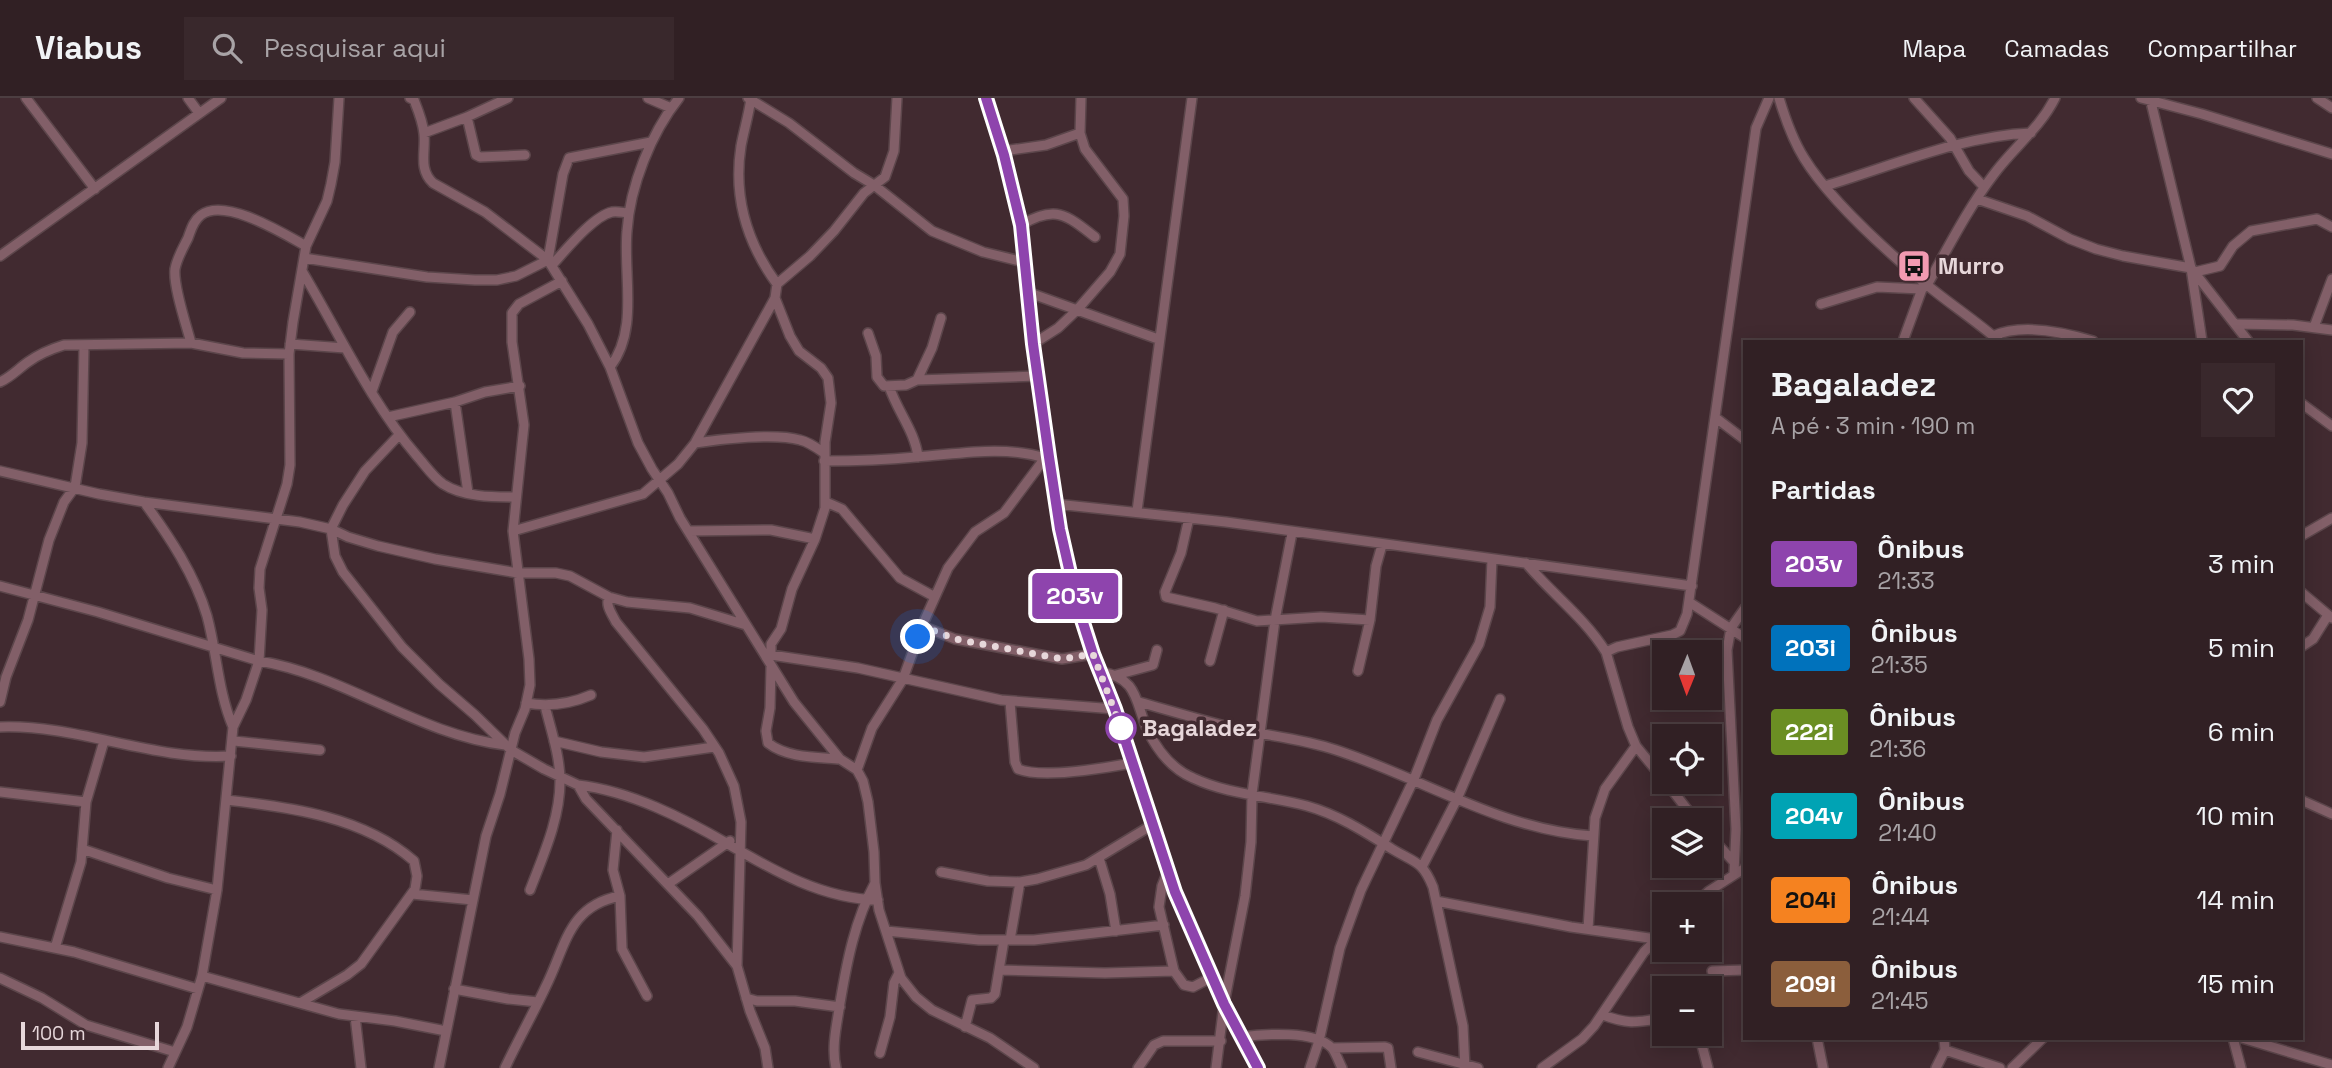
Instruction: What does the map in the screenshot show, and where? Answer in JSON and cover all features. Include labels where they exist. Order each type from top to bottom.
[{"type":"street","points":[[26,98],[95,189]]},
{"type":"street","points":[[188,98],[199,113]]},
{"type":"street","points":[[0,256],[221,98]]},
{"type":"street","points":[[233,727],[246,700],[259,661],[262,610],[260,569],[287,484],[290,465],[290,349],[306,246],[327,201],[331,184],[339,98]]},
{"type":"street","points":[[424,133],[508,98]]},
{"type":"street","points":[[648,98],[671,108]]},
{"type":"street","points":[[610,367],[620,354],[626,328],[626,242],[629,213],[651,142],[679,98]]},
{"type":"street","points":[[513,531],[643,494],[678,464],[695,443],[775,298],[777,284],[756,252],[742,213],[739,164],[750,98],[874,185],[932,232],[983,252],[1024,262]]},
{"type":"street","points":[[777,284],[810,256],[834,231],[854,204],[885,177],[894,151],[897,98]]},
{"type":"street","points":[[986,98],[1003,151],[1021,225],[1047,458],[1077,604],[1168,871],[1224,1004],[1258,1068]]},
{"type":"street","points":[[1033,344],[1058,328],[1077,310],[1115,263],[1122,240],[1123,199],[1085,149],[1080,133],[1081,98]]},
{"type":"street","points":[[1137,511],[1192,98]]},
{"type":"street","points":[[1606,652],[1680,631],[1687,614],[1756,128],[1769,98]]},
{"type":"street","points":[[1779,98],[1804,159],[1825,186],[1925,287],[1991,337],[2012,329],[2057,333],[2088,340]]},
{"type":"street","points":[[1914,98],[1984,187]]},
{"type":"street","points":[[1903,340],[1925,287],[1984,187],[2001,164],[2045,118],[2055,98]]},
{"type":"street","points":[[2141,98],[2332,154]]},
{"type":"street","points":[[2317,98],[2332,108]]},
{"type":"street","points":[[414,99],[424,133],[426,177],[485,212],[550,262],[610,367],[638,443],[688,531],[794,702],[840,759],[857,770],[868,802],[874,852],[874,883],[899,973],[916,997],[932,1010],[990,1038],[1034,1068]]},
{"type":"street","points":[[2151,100],[2193,270],[2202,340]]},
{"type":"street","points":[[467,117],[476,155],[525,155]]},
{"type":"street","points":[[1003,151],[1046,145],[1080,133]]},
{"type":"street","points":[[1825,186],[1954,147],[2000,136],[2031,133]]},
{"type":"street","points":[[550,262],[563,174],[569,158],[651,142]]},
{"type":"street","points":[[1977,199],[2027,216],[2070,239],[2096,249],[2193,270],[2220,266],[2233,246],[2251,231],[2317,219],[2332,227]]},
{"type":"street","points":[[191,343],[175,269],[194,222],[200,216],[218,211],[235,213],[258,220],[306,246]]},
{"type":"street","points":[[304,258],[427,277],[497,279],[516,276],[550,262],[603,216],[616,212],[629,213]]},
{"type":"street","points":[[1021,225],[1033,218],[1058,213],[1072,218],[1095,237]]},
{"type":"street","points":[[2193,270],[2247,340]]},
{"type":"street","points":[[302,271],[387,417],[439,481],[468,494],[515,497]]},
{"type":"street","points":[[2314,327],[2332,279]]},
{"type":"street","points":[[439,1068],[486,836],[503,785],[508,748],[526,703],[530,685],[513,531],[524,425],[512,342],[514,308],[562,281]]},
{"type":"street","points":[[1821,304],[1877,287],[1925,287]]},
{"type":"street","points":[[1027,292],[1158,339]]},
{"type":"street","points":[[775,298],[799,351],[821,368],[828,378],[831,403],[824,457],[825,502],[815,539],[792,589],[780,629],[771,644],[770,708],[766,731],[768,743],[776,750],[840,759]]},
{"type":"street","points":[[372,391],[393,332],[410,312]]},
{"type":"street","points":[[917,380],[942,318]]},
{"type":"street","points":[[2237,324],[2332,330]]},
{"type":"street","points":[[868,333],[876,356],[877,377],[880,383],[889,386],[906,385],[917,380],[1038,376]]},
{"type":"street","points":[[0,382],[46,351],[64,345],[191,343],[243,353],[345,348]]},
{"type":"street","points":[[0,702],[61,511],[75,487],[82,443],[84,346]]},
{"type":"street","points":[[387,417],[455,402],[485,392],[520,386]]},
{"type":"street","points":[[889,386],[896,406],[916,443],[918,457]]},
{"type":"street","points":[[455,402],[468,494]]},
{"type":"street","points":[[2303,404],[2332,426]]},
{"type":"street","points":[[1716,418],[1743,438]]},
{"type":"street","points":[[399,435],[360,478],[331,529],[335,556],[343,572],[402,647],[508,748]]},
{"type":"street","points":[[695,443],[764,438],[793,439],[807,442],[824,457],[918,457],[986,451],[1017,452],[1047,458]]},
{"type":"street","points":[[857,770],[872,728],[902,679],[935,597],[960,550],[975,532],[1004,513],[1047,458]]},
{"type":"street","points":[[0,471],[144,502],[331,529],[358,540],[426,557],[518,573],[544,571],[570,576],[609,597],[640,604],[690,608],[746,625]]},
{"type":"street","points":[[144,502],[167,534],[194,583],[207,615],[234,741],[217,890],[202,976],[187,1027],[168,1068]]},
{"type":"street","points":[[825,502],[842,509],[900,578],[935,597]]},
{"type":"street","points":[[1056,504],[1137,511],[1692,586]]},
{"type":"street","points":[[1189,518],[1181,553],[1165,592],[1166,597],[1224,610],[1257,621],[1321,617],[1370,620]]},
{"type":"street","points":[[2303,535],[2332,518]]},
{"type":"street","points":[[688,531],[771,530],[815,539]]},
{"type":"street","points":[[1216,1068],[1224,1004],[1245,896],[1251,842],[1252,794],[1275,620],[1292,533]]},
{"type":"street","points":[[1358,671],[1370,620],[1382,545]]},
{"type":"street","points":[[1310,1068],[1346,929],[1360,890],[1414,779],[1437,720],[1479,644],[1490,607],[1492,559]]},
{"type":"street","points":[[1526,563],[1590,627],[1606,652],[1628,727],[1636,746],[1652,765]]},
{"type":"street","points":[[0,586],[110,615],[259,661],[282,665],[345,687],[463,735],[508,748],[578,785],[597,787],[648,805],[807,886],[865,900],[878,900]]},
{"type":"street","points":[[2303,594],[2330,617],[2313,639],[2303,646]]},
{"type":"street","points":[[609,597],[607,600],[610,611],[616,622],[685,706],[714,747],[734,786],[741,822],[737,966],[746,998],[763,1039],[768,1068]]},
{"type":"street","points":[[1689,603],[1743,637]]},
{"type":"street","points":[[1210,662],[1224,610]]},
{"type":"street","points":[[1734,873],[1736,830],[1727,650],[1731,628],[1743,611]]},
{"type":"street","points":[[922,626],[955,639],[1062,659],[1093,654]]},
{"type":"street","points":[[1101,672],[1116,675],[1153,665],[1157,650]]},
{"type":"street","points":[[769,659],[858,668],[1010,702],[1115,709]]},
{"type":"street","points":[[1116,675],[1125,682],[1139,702],[1152,740],[1177,769],[1209,784],[1309,807],[1351,823],[1423,865],[1433,887],[1463,1026],[1465,1066]]},
{"type":"street","points":[[526,703],[545,706],[577,701],[591,695]]},
{"type":"street","points":[[1423,865],[1457,799],[1500,699]]},
{"type":"street","points":[[1010,702],[1014,755],[1018,769],[1031,773],[1056,772],[1132,763]]},
{"type":"street","points":[[1139,702],[1331,748],[1414,779],[1488,812],[1544,829],[1593,836]]},
{"type":"street","points":[[530,890],[547,847],[559,801],[560,776],[545,706]]},
{"type":"street","points":[[0,727],[27,726],[193,757],[231,756]]},
{"type":"street","points":[[55,948],[76,881],[86,802],[104,741]]},
{"type":"street","points":[[234,741],[320,750]]},
{"type":"street","points":[[554,741],[601,752],[644,757],[714,747]]},
{"type":"street","points":[[1588,929],[1595,818],[1605,789],[1636,746]]},
{"type":"street","points":[[578,785],[586,799],[698,916],[724,953],[737,966]]},
{"type":"street","points":[[0,792],[86,802]]},
{"type":"street","points":[[1675,794],[1686,808]]},
{"type":"street","points":[[226,800],[300,810],[372,834],[414,861],[417,876],[415,889],[361,964],[300,1003]]},
{"type":"street","points":[[2303,801],[2332,814]]},
{"type":"street","points":[[941,872],[988,881],[1020,882],[1086,865],[1152,825]]},
{"type":"street","points":[[617,830],[614,870],[620,896],[622,949],[647,996]]},
{"type":"street","points":[[668,884],[740,835]]},
{"type":"street","points":[[82,849],[167,878],[217,890]]},
{"type":"street","points":[[1722,849],[1734,862]]},
{"type":"street","points":[[1100,858],[1116,931]]},
{"type":"street","points":[[1710,892],[1743,869]]},
{"type":"street","points":[[1168,871],[1160,896],[1174,971],[1184,985],[1193,987],[1212,976]]},
{"type":"street","points":[[965,1027],[972,1000],[991,998],[995,994],[1020,882]]},
{"type":"street","points":[[836,1068],[835,1036],[847,956],[865,900],[874,883]]},
{"type":"street","points":[[412,894],[473,900]]},
{"type":"street","points":[[505,1068],[548,984],[561,946],[575,924],[595,903],[620,896]]},
{"type":"street","points":[[1436,901],[1652,938]]},
{"type":"street","points":[[886,931],[1034,940],[1164,925]]},
{"type":"street","points":[[0,937],[134,968],[198,989]]},
{"type":"street","points":[[1542,1068],[1582,1040],[1603,1015],[1623,981],[1652,944]]},
{"type":"street","points":[[1000,970],[1174,971]]},
{"type":"street","points":[[1712,971],[1743,970]]},
{"type":"street","points":[[880,1053],[890,1017],[894,983],[899,973]]},
{"type":"street","points":[[202,976],[326,1011],[446,1031]]},
{"type":"street","points":[[0,978],[42,998],[86,1026],[175,1052]]},
{"type":"street","points":[[454,989],[538,1002]]},
{"type":"street","points":[[746,998],[840,1007]]},
{"type":"street","points":[[1603,1015],[1617,1021],[1636,1023],[1652,1020]]},
{"type":"street","points":[[355,1016],[360,1068]]},
{"type":"street","points":[[1241,1037],[1273,1033],[1297,1035],[1332,1048],[1388,1048],[1391,1068]]},
{"type":"street","points":[[1817,1040],[1823,1068]]},
{"type":"street","points":[[2012,1068],[2041,1040]]},
{"type":"street","points":[[2234,1040],[2241,1068]]},
{"type":"street","points":[[2249,1040],[2332,1065]]},
{"type":"street","points":[[1138,1068],[1154,1045],[1163,1041],[1221,1041]]},
{"type":"street","points":[[1936,1068],[1942,1042],[2000,1068]]},
{"type":"street","points":[[1702,1046],[1707,1068]]},
{"type":"street","points":[[1332,1048],[1342,1068]]},
{"type":"street","points":[[1418,1052],[1478,1068]]},
{"type":"bus line","name":"203v","points":[[986,98],[1004,155],[1021,225],[1033,344],[1049,457],[1060,529],[1077,604],[1115,709],[1175,892],[1224,1004],[1258,1068]]},
{"type":"place","name":"Murro","points":[[1914,266]]},
{"type":"place","name":"Bagaladez","points":[[1121,728]]},
{"type":"route","points":[[918,637],[922,626],[955,639],[1062,659],[1076,659],[1093,654],[1121,728]]}]
